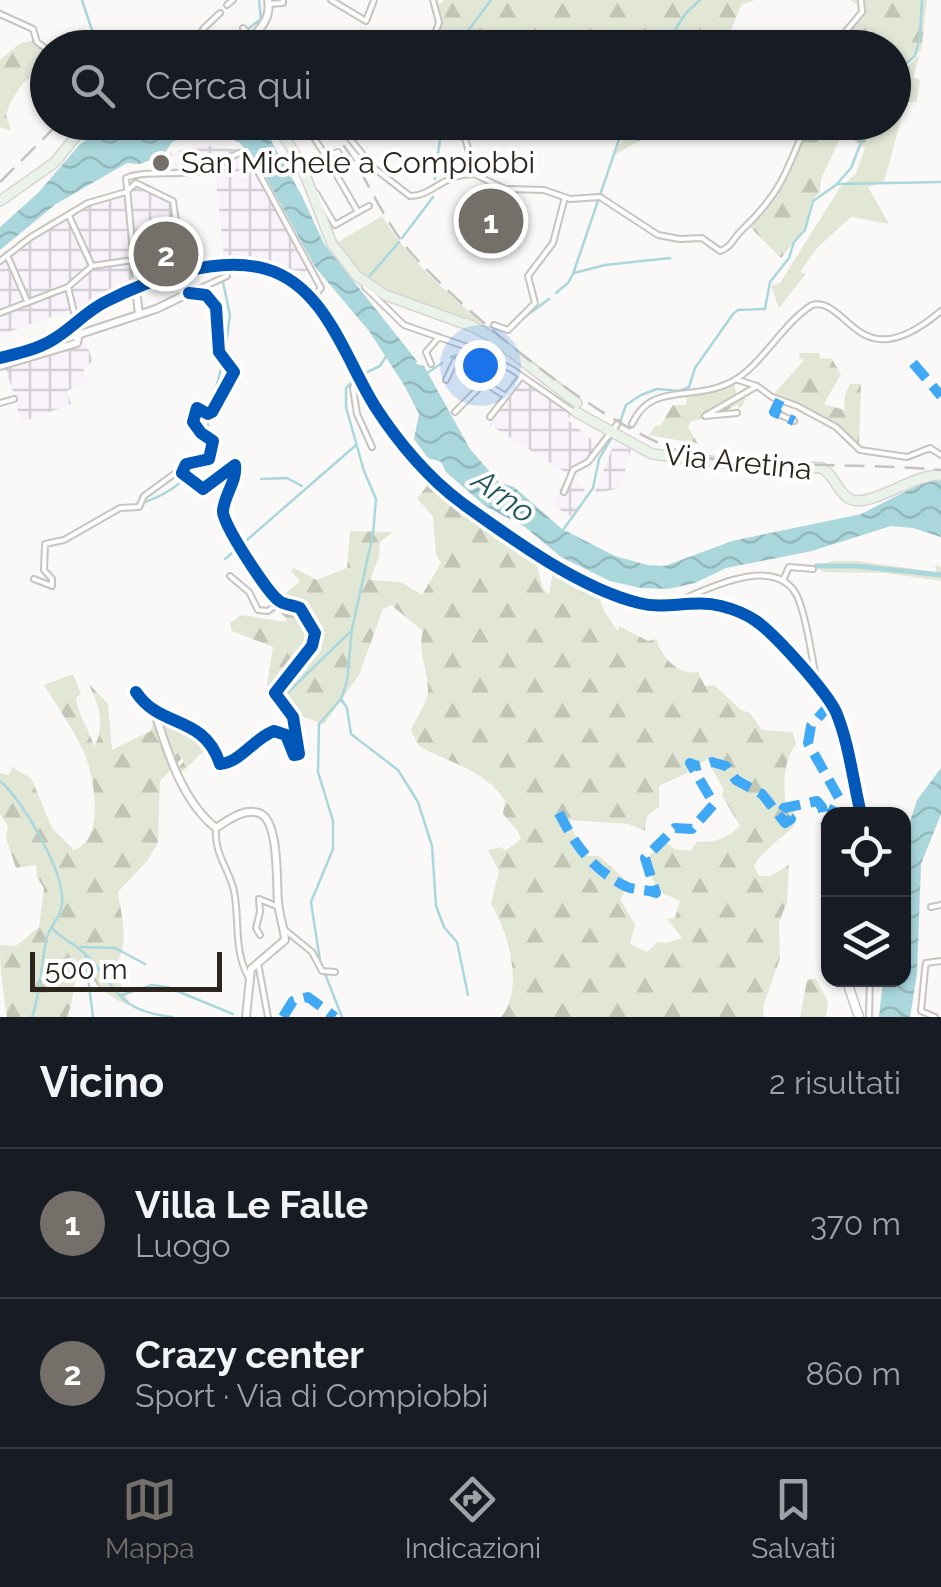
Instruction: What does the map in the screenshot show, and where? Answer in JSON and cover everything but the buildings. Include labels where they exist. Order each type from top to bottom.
[{"type":"main road","points":[[0,200],[54,163],[73,140]]},
{"type":"main road","name":"Via Aretina","points":[[287,140],[322,210],[332,244],[354,273]]},
{"type":"main road","points":[[0,362],[36,348],[108,300],[191,271],[243,266],[282,275],[312,299],[378,411],[416,458],[464,504],[564,571],[599,589],[642,604],[724,606],[758,622],[831,703],[840,722],[858,807]]},
{"type":"main road","points":[[354,273],[389,295],[472,326],[574,407]]},
{"type":"main road","name":"Via Aretina","points":[[574,407],[622,438],[658,455],[725,464],[822,468],[855,501],[875,498],[918,477],[941,475]]},
{"type":"main road","points":[[848,987],[859,1017]]},
{"type":"street","points":[[228,5],[233,0]]},
{"type":"street","points":[[257,30],[266,22],[269,2],[283,0]]},
{"type":"street","points":[[331,0],[366,21],[374,0]]},
{"type":"street","points":[[433,0],[440,22],[437,30]]},
{"type":"street","points":[[847,30],[862,12],[861,0]]},
{"type":"street","points":[[203,30],[220,13]]},
{"type":"street","points":[[0,14],[33,30]]},
{"type":"street","points":[[315,140],[325,155]]},
{"type":"street","points":[[351,140],[374,168],[410,196],[419,196],[440,181],[476,174],[506,189],[544,190],[565,197],[601,197],[658,235],[702,238],[720,251],[730,247],[738,233],[765,208],[782,184],[800,140]]},
{"type":"street","points":[[466,140],[476,174]]},
{"type":"street","points":[[325,155],[336,147]]},
{"type":"street","points":[[139,314],[126,178],[136,174],[170,176],[210,170],[242,152],[254,164],[321,288],[312,299]]},
{"type":"street","points":[[301,163],[338,152],[346,166],[337,172],[358,212]]},
{"type":"street","name":"Via Aretina","points":[[301,163],[322,210]]},
{"type":"street","points":[[0,261],[68,214],[88,203],[126,192],[131,184],[174,202],[181,258],[92,266],[68,287],[0,313]]},
{"type":"street","points":[[494,324],[508,330],[536,303],[528,276],[553,243],[565,197]]},
{"type":"street","points":[[322,210],[335,226],[370,206]]},
{"type":"street","points":[[68,214],[92,266]]},
{"type":"street","points":[[7,255],[28,302]]},
{"type":"street","name":"Via Aretina","points":[[354,273],[406,326],[473,349],[519,379],[574,407]]},
{"type":"street","points":[[36,348],[139,314],[227,276]]},
{"type":"street","points":[[68,287],[76,322]]},
{"type":"street","points":[[34,579],[52,586],[52,579],[44,570],[45,544],[64,540],[120,508],[139,507],[144,496],[184,474],[193,461],[209,460],[214,441],[193,422],[195,411],[197,408],[212,412],[234,372],[219,352],[216,307],[206,295],[189,293]]},
{"type":"street","points":[[383,306],[380,301],[389,295]]},
{"type":"street","points":[[632,424],[651,399],[694,394],[737,379],[812,305],[828,306],[862,334],[892,340],[921,328],[941,311]]},
{"type":"street","points":[[0,362],[77,343],[78,336]]},
{"type":"street","points":[[430,364],[426,352],[439,337]]},
{"type":"street","points":[[473,349],[493,342]]},
{"type":"street","points":[[478,372],[492,359]]},
{"type":"street","points":[[446,380],[456,360],[505,394]]},
{"type":"street","points":[[490,417],[519,379]]},
{"type":"street","points":[[737,379],[836,427],[860,450],[907,457],[930,448],[941,455]]},
{"type":"street","points":[[360,381],[353,388],[355,405],[372,447]]},
{"type":"street","points":[[455,412],[485,382]]},
{"type":"street","points":[[737,413],[705,416],[757,386]]},
{"type":"street","points":[[0,402],[14,399]]},
{"type":"street","points":[[780,400],[774,412],[794,421]]},
{"type":"street","points":[[564,492],[573,470],[588,462],[608,426]]},
{"type":"street","points":[[136,692],[157,715],[198,730],[210,740],[220,764],[232,762],[257,739],[274,731],[286,735],[298,756],[300,747],[292,717],[274,693],[312,646],[314,633],[300,608],[280,602],[239,548],[224,517],[236,466],[203,489],[184,474]]},
{"type":"street","points":[[782,582],[789,566],[814,568]]},
{"type":"street","points":[[677,602],[751,574],[782,582],[798,597],[818,687]]},
{"type":"street","points":[[230,576],[249,592],[258,610],[268,611],[280,602]]},
{"type":"street","points":[[157,715],[170,760],[200,812],[216,828],[217,850],[234,893],[238,947],[249,978],[246,1017]]},
{"type":"street","points":[[216,828],[242,814],[266,816],[277,858],[282,943],[258,962],[249,978]]},
{"type":"street","points":[[260,935],[256,928],[259,899],[279,909]]},
{"type":"street","points":[[931,906],[941,905]]},
{"type":"street","points":[[284,933],[312,952],[322,971],[335,972]]},
{"type":"street","points":[[935,1017],[921,1011],[926,963],[941,961]]},
{"type":"street","points":[[258,962],[268,1017]]},
{"type":"street","points":[[869,1017],[870,987]]},
{"type":"shaded area","points":[[201,145],[240,150],[254,163],[311,274],[266,263],[225,264],[215,172],[174,179],[170,153]]},
{"type":"shaded area","points":[[143,181],[177,202],[183,255],[190,260],[191,274],[101,308],[75,327],[70,310],[0,335],[0,257],[83,201],[124,190],[124,184]]},
{"type":"shaded area","points":[[83,336],[93,361],[83,368],[88,382],[67,391],[71,404],[20,423],[3,362]]},
{"type":"shaded area","points":[[525,376],[575,407],[568,420],[597,444],[585,467],[573,476],[585,490],[573,517],[552,505],[568,474],[490,425]]},
{"type":"shaded area","points":[[616,439],[632,446],[620,488],[594,494]]},
{"type":"green space","points":[[444,0],[755,0],[741,5],[731,30],[440,30],[443,24],[438,5]]},
{"type":"green space","points":[[850,0],[927,0],[921,51],[911,59],[911,30],[849,30],[863,11],[862,3],[859,6]]},
{"type":"green space","points":[[30,41],[30,78],[6,114],[11,131],[0,127],[0,60],[19,44]]},
{"type":"green space","points":[[920,54],[913,77],[920,80],[917,102],[911,102],[911,63]]},
{"type":"green space","points":[[624,140],[641,140],[614,155],[612,152]]},
{"type":"green space","points":[[802,140],[839,140],[821,179],[820,192],[811,202],[806,227],[781,258],[748,225],[773,199]]},
{"type":"green space","points":[[868,140],[896,140],[884,182],[868,187],[889,224],[851,217],[816,249],[800,272],[806,274],[779,308],[771,286],[780,283],[839,189],[856,173]]},
{"type":"green space","points":[[382,216],[417,263],[488,331],[365,280],[335,244]]},
{"type":"green space","points":[[800,353],[819,353],[820,358],[832,359],[841,374],[824,404],[844,410],[850,384],[861,384],[859,448],[837,424],[773,395],[804,360],[799,358]]},
{"type":"green space","points":[[733,381],[737,395],[746,399],[740,409],[738,405],[691,421],[688,427],[698,444],[649,435],[673,405],[686,405],[687,395]]},
{"type":"green space","points":[[428,485],[436,485],[526,550],[534,559],[549,595],[553,571],[597,590],[604,611],[618,631],[619,626],[648,641],[656,639],[672,664],[684,671],[698,672],[705,686],[714,685],[741,710],[750,713],[762,730],[793,732],[796,744],[787,764],[784,786],[785,802],[794,811],[794,826],[754,866],[759,876],[770,876],[789,865],[787,902],[779,922],[780,958],[763,1007],[764,1017],[501,1017],[508,1006],[513,976],[508,944],[491,904],[499,871],[488,850],[501,847],[505,851],[521,839],[503,814],[505,801],[497,790],[466,768],[419,746],[411,730],[428,691],[421,646],[423,631],[391,605],[383,609],[359,675],[324,724],[272,706],[267,685],[273,647],[232,631],[230,623],[242,615],[285,622],[287,619],[278,610],[281,598],[300,581],[291,571],[294,568],[317,580],[347,568],[350,531],[393,532],[380,542],[370,580],[401,582],[422,595],[441,563],[436,554],[433,517],[417,498]],"holes":[[[707,759],[724,790],[722,795],[740,826],[720,839],[697,842],[690,851],[675,849],[663,840],[645,861],[658,891],[680,901],[675,918],[667,919],[682,938],[658,942],[647,952],[630,944],[635,925],[620,899],[630,884],[599,856],[585,856],[568,820],[628,824],[645,831],[647,816],[659,807],[659,786],[687,773],[690,763],[697,766]]]},
{"type":"green space","points":[[832,561],[936,572],[938,565],[941,581],[885,573],[823,572],[816,567]]},
{"type":"green space","points":[[73,674],[81,694],[76,698],[77,705],[94,747],[100,715],[88,683],[108,704],[112,750],[151,731],[156,710],[198,730],[210,741],[181,773],[178,768],[182,758],[160,781],[158,843],[118,892],[123,942],[112,967],[131,1006],[103,991],[93,979],[89,964],[82,962],[67,1017],[7,1017],[0,945],[16,946],[39,927],[44,888],[36,865],[16,868],[6,838],[8,826],[0,814],[0,773],[9,775],[12,767],[31,778],[52,828],[74,850],[84,843],[94,819],[90,773],[78,740],[44,685]]},
{"type":"green space","points":[[815,978],[828,1002],[826,1017],[800,1017],[807,980]]},
{"type":"water","name":"Arno","points":[[87,140],[176,140],[163,156],[139,164],[127,163],[56,204],[0,250],[0,227],[39,192]]},
{"type":"water","name":"Arno","points":[[234,140],[271,140],[324,244],[416,364],[424,366],[470,449],[499,482],[514,487],[562,529],[615,556],[665,566],[732,541],[861,514],[930,479],[941,481],[941,537],[891,526],[812,551],[726,568],[695,583],[668,589],[610,581],[561,557],[525,527],[485,506],[446,472],[441,462],[428,458],[414,439],[419,414],[404,385],[369,331],[315,267],[261,168]]},
{"type":"water","points":[[941,768],[941,814],[921,864],[917,974],[910,1017],[879,1017],[882,987],[911,987],[911,818],[917,800]]},
{"type":"waterway","points":[[82,0],[92,30]]},
{"type":"waterway","points":[[247,30],[261,19],[259,0]]},
{"type":"waterway","points":[[468,30],[491,0]]},
{"type":"waterway","points":[[675,30],[700,0]]},
{"type":"waterway","points":[[911,59],[920,36],[922,0]]},
{"type":"waterway","points":[[435,179],[440,140]]},
{"type":"waterway","points":[[556,293],[573,274],[619,140]]},
{"type":"waterway","points":[[617,431],[626,405],[641,395],[657,389],[680,391],[689,387],[695,368],[733,314],[738,310],[765,309],[770,282],[805,230],[813,201],[836,185],[851,168],[862,140]]},
{"type":"waterway","points":[[838,184],[941,182]]},
{"type":"waterway","points":[[402,238],[433,197]]},
{"type":"waterway","points":[[367,279],[399,242]]},
{"type":"waterway","points":[[574,273],[605,265],[670,258]]},
{"type":"waterway","points":[[224,269],[230,315],[225,354]]},
{"type":"waterway","points":[[518,322],[549,299]]},
{"type":"waterway","points":[[361,375],[380,366],[388,353]]},
{"type":"waterway","points":[[451,357],[464,353]]},
{"type":"waterway","points":[[211,407],[223,361]]},
{"type":"waterway","points":[[426,374],[442,363]]},
{"type":"waterway","points":[[342,1017],[320,961],[311,902],[333,849],[333,821],[318,772],[319,724],[341,699],[347,681],[352,629],[373,534],[376,499],[346,407],[346,388],[356,378]]},
{"type":"waterway","points":[[145,502],[173,488],[197,466],[206,448],[209,414]]},
{"type":"waterway","points":[[563,530],[593,488],[599,459],[612,437]]},
{"type":"waterway","points":[[225,559],[355,446]]},
{"type":"waterway","points":[[261,479],[287,478],[302,486]]},
{"type":"waterway","points":[[816,566],[941,575]]},
{"type":"waterway","points":[[283,697],[350,632]]},
{"type":"waterway","points":[[341,699],[347,708],[351,734],[398,770],[418,802],[432,846],[436,906],[444,927],[457,942],[468,995]]},
{"type":"waterway","points":[[0,781],[20,804],[41,839],[61,892],[62,905],[46,940],[32,1017]]},
{"type":"waterway","points":[[53,929],[85,954],[128,1003],[172,1017]]},
{"type":"waterway","points":[[81,947],[115,948],[145,964]]},
{"type":"waterway","points":[[85,954],[93,1017]]},
{"type":"waterway","points":[[122,995],[152,985],[167,987],[233,1014]]},
{"type":"railway","points":[[0,182],[42,140]]},
{"type":"railway","points":[[340,140],[400,239],[438,281],[546,373],[626,426],[664,445],[716,459],[941,470]]},
{"type":"marked path","points":[[913,363],[941,396]]},
{"type":"marked path","points":[[780,400],[774,412],[794,421]]},
{"type":"marked path","points":[[831,703],[811,726],[808,743],[839,798],[834,807]]},
{"type":"marked path","points":[[559,813],[578,846],[603,872],[629,888],[656,893],[645,858],[675,828],[692,829],[714,804],[690,763],[726,766],[736,780],[762,794],[785,823],[791,819],[782,811],[784,808],[817,801],[822,807]]},
{"type":"marked path","points":[[283,1017],[293,1001],[308,997],[335,1017]]},
{"type":"cycle path","points":[[0,358],[44,345],[105,302],[184,272],[247,265],[287,278],[319,308],[394,434],[426,471],[462,503],[547,561],[616,596],[649,605],[721,606],[748,616],[764,628],[811,677],[836,712],[860,807]]},
{"type":"cycle path","points":[[136,692],[157,712],[204,737],[220,764],[234,759],[274,731],[286,735],[294,755],[299,754],[293,717],[275,693],[312,646],[315,633],[300,608],[283,603],[272,594],[230,529],[223,511],[235,465],[203,489],[182,473],[186,464],[209,459],[213,441],[193,422],[197,408],[212,412],[234,372],[219,352],[216,307],[206,295],[189,293]]},
{"type":"place","name":"San Michele a Compiobbi","points":[[161,163]]},
{"type":"place","name":"Villa Le Falle","points":[[491,221]]},
{"type":"place","name":"Crazy center","points":[[166,254]]}]
